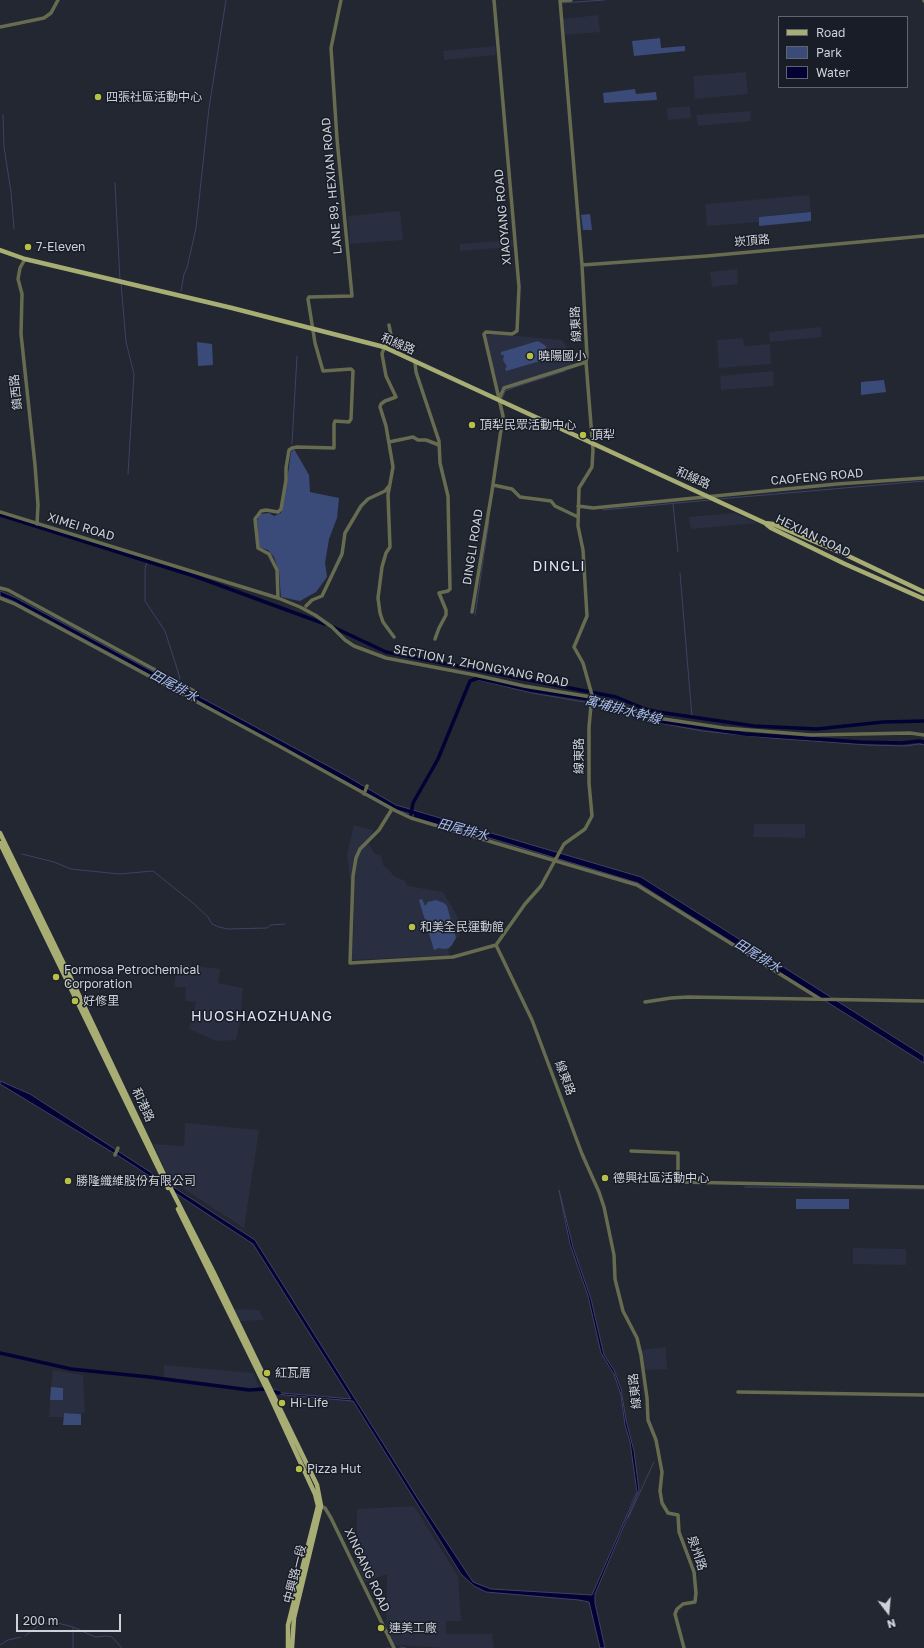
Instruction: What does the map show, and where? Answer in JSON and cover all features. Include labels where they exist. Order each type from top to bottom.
[{"type":"main road","name":"和線路","points":[[0,250],[26,259],[384,347],[765,523]]},
{"type":"main road","name":"HEXIAN ROAD","points":[[765,523],[773,524],[844,554],[924,592]]},
{"type":"main road","name":"HEXIAN ROAD","points":[[765,523],[771,528],[845,564],[924,599]]},
{"type":"main road","name":"和港路","points":[[0,833],[3,848]]},
{"type":"main road","name":"和港路","points":[[0,843],[64,968],[140,1128],[272,1394],[312,1486],[319,1506]]},
{"type":"main road","name":"中興路一段","points":[[288,1648],[288,1625],[319,1506]]},
{"type":"main road","name":"中興路一段","points":[[292,1648],[294,1618],[319,1506]]},
{"type":"street","points":[[0,27],[44,18],[51,14],[58,0]]},
{"type":"street","name":"LANE 89, HEXIAN ROAD","points":[[313,329],[309,297],[352,296],[337,139],[331,48],[341,0]]},
{"type":"street","name":"XIAOYANG ROAD","points":[[494,0],[519,287],[517,331],[512,334],[486,332],[484,334],[499,400]]},
{"type":"street","points":[[560,0],[571,0]]},
{"type":"street","name":"線東路","points":[[560,0],[582,265],[588,356],[586,362],[593,443],[592,467],[579,488],[578,506],[578,526],[583,550],[587,616],[574,647],[583,663],[591,698],[589,727],[589,783],[592,816],[590,823],[585,829],[564,844],[541,886],[525,904],[496,945],[532,1020],[582,1154],[599,1192],[614,1255],[615,1279],[623,1311],[638,1344],[647,1398],[648,1420],[656,1440],[660,1460]]},
{"type":"street","name":"崁頂路","points":[[582,265],[707,256],[924,236]]},
{"type":"street","name":"鎮西路","points":[[26,259],[20,268],[18,279],[22,294],[21,334],[35,465],[38,524]]},
{"type":"street","points":[[389,325],[392,340],[384,347],[382,354],[383,365],[387,379],[396,394],[394,398],[385,401],[380,407],[389,442],[393,467],[388,495],[390,547],[382,567],[378,598],[383,622],[394,637]]},
{"type":"street","points":[[278,598],[277,570],[269,554],[258,548],[256,519],[261,511],[266,510],[278,512],[281,509],[289,450],[292,448],[334,448],[334,424],[336,421],[349,422],[351,419],[353,371],[351,369],[323,370],[315,343],[313,329]]},
{"type":"street","points":[[415,362],[416,372],[438,436],[440,463],[448,496],[450,570],[449,590],[440,593],[446,610],[446,615],[439,628],[436,639]]},
{"type":"street","points":[[499,400],[501,392],[504,388],[586,362]]},
{"type":"street","name":"DINGLI ROAD","points":[[472,612],[503,416],[499,400]]},
{"type":"street","points":[[389,442],[413,437],[418,440],[426,440],[439,445]]},
{"type":"street","name":"CAOFENG ROAD","points":[[578,506],[593,508],[924,478]]},
{"type":"street","points":[[306,606],[312,600],[322,596],[342,554],[345,533],[361,506],[368,499],[385,491],[389,485]]},
{"type":"street","points":[[493,485],[512,488],[520,497],[551,501],[555,506],[578,517]]},
{"type":"street","name":"XIMEI ROAD","points":[[0,512],[278,598]]},
{"type":"street","points":[[0,588],[8,590],[194,691]]},
{"type":"street","points":[[0,598],[15,604],[411,818],[637,885],[820,999]]},
{"type":"street","name":"SECTION 1, ZHONGYANG ROAD","points":[[278,598],[300,607],[332,627],[345,640],[354,646],[386,658],[591,698],[657,718],[724,728],[811,735],[910,733],[924,735]]},
{"type":"street","points":[[364,793],[367,786]]},
{"type":"street","points":[[392,809],[382,827],[360,849],[356,858],[353,876],[350,963],[452,957],[496,945]]},
{"type":"street","points":[[645,1002],[688,997],[924,1001]]},
{"type":"street","points":[[115,1155],[118,1148]]},
{"type":"street","points":[[631,1151],[678,1153],[678,1182],[924,1187]]},
{"type":"street","points":[[738,1392],[924,1395]]},
{"type":"street","name":"泉州路","points":[[660,1460],[662,1472],[660,1491],[662,1503],[666,1512],[678,1515],[679,1532],[691,1561],[696,1584],[695,1602],[682,1604],[677,1609],[675,1614],[684,1648]]},
{"type":"street","name":"XINGANG ROAD","points":[[319,1506],[325,1508],[331,1518],[394,1648]]},
{"type":"shaded area","points":[[598,15],[600,32],[565,35],[563,19]]},
{"type":"shaded area","points":[[495,46],[496,55],[444,60],[443,51]]},
{"type":"shaded area","points":[[746,72],[748,94],[695,99],[693,76]]},
{"type":"shaded area","points":[[690,106],[691,118],[668,120],[667,108]]},
{"type":"shaded area","points":[[750,111],[751,121],[698,126],[696,115]]},
{"type":"shaded area","points":[[809,195],[811,212],[759,217],[759,222],[707,226],[705,204]]},
{"type":"shaded area","points":[[400,211],[403,240],[350,244],[348,216]]},
{"type":"shaded area","points":[[512,240],[513,247],[460,251],[460,244]]},
{"type":"shaded area","points":[[737,269],[738,284],[712,287],[710,272]]},
{"type":"shaded area","points":[[821,327],[822,337],[770,342],[769,332]]},
{"type":"shaded area","name":"曉陽國小","points":[[494,334],[562,340],[567,347],[572,365],[503,387],[499,390],[486,336]]},
{"type":"shaded area","points":[[743,338],[744,346],[770,344],[771,364],[719,368],[717,340]]},
{"type":"shaded area","points":[[773,371],[774,386],[721,390],[720,376]]},
{"type":"shaded area","points":[[734,513],[757,523],[691,529],[689,517]]},
{"type":"shaded area","points":[[754,824],[805,824],[805,838],[753,837]]},
{"type":"shaded area","points":[[354,825],[373,830],[369,845],[375,854],[381,855],[383,865],[394,876],[405,881],[408,886],[443,892],[458,917],[460,931],[459,937],[448,941],[449,955],[352,960],[354,915],[347,854]]},
{"type":"shaded area","points":[[177,964],[220,969],[218,983],[243,988],[240,1023],[236,1040],[216,1041],[189,1029],[196,1002],[185,1001],[186,987],[174,987]]},
{"type":"shaded area","points":[[185,1123],[259,1130],[244,1228],[170,1180],[153,1144],[184,1146]]},
{"type":"shaded area","points":[[853,1248],[906,1249],[906,1265],[853,1264]]},
{"type":"shaded area","points":[[233,1309],[259,1310],[264,1320],[240,1321]]},
{"type":"shaded area","points":[[666,1347],[667,1369],[645,1370],[642,1350]]},
{"type":"shaded area","points":[[164,1365],[253,1373],[259,1387],[258,1389],[164,1377]]},
{"type":"shaded area","points":[[53,1370],[83,1375],[85,1412],[81,1414],[64,1413],[63,1417],[49,1417],[50,1400],[63,1400],[63,1388],[51,1387]]},
{"type":"shaded area","points":[[414,1506],[458,1576],[461,1621],[446,1621],[446,1634],[492,1634],[494,1648],[446,1648],[394,1645],[386,1627],[387,1574],[365,1582],[357,1566],[357,1509]]},
{"type":"green space","points":[[660,38],[661,48],[685,46],[685,51],[634,56],[632,41]]},
{"type":"green space","points":[[635,89],[636,94],[656,92],[657,100],[604,103],[603,93]]},
{"type":"green space","points":[[811,212],[811,221],[759,226],[759,217]]},
{"type":"green space","points":[[590,214],[592,230],[583,230],[581,215]]},
{"type":"green space","points":[[538,341],[546,346],[547,355],[553,354],[554,357],[506,371],[505,368],[507,367],[503,360],[504,355],[501,355],[501,352]]},
{"type":"green space","points":[[197,342],[212,344],[213,365],[198,366]]},
{"type":"green space","points":[[884,380],[886,392],[861,395],[861,382]]},
{"type":"green space","points":[[294,449],[309,475],[310,492],[339,498],[337,518],[329,539],[325,563],[327,577],[316,592],[300,601],[281,597],[279,572],[274,557],[268,550],[259,547],[257,521],[260,514],[269,513],[274,516],[281,513],[291,452]]},
{"type":"green space","points":[[422,899],[425,906],[428,902],[436,900],[447,906],[456,938],[449,948],[437,948],[434,950],[419,900]]},
{"type":"green space","points":[[796,1199],[849,1199],[849,1209],[796,1209]]},
{"type":"green space","points":[[51,1387],[63,1388],[63,1400],[50,1400]]},
{"type":"green space","points":[[64,1413],[81,1414],[81,1425],[63,1425]]},
{"type":"water","points":[[0,591],[16,598],[343,774],[396,805],[641,877],[924,1056],[924,1063],[638,883],[397,810],[119,658],[13,601],[0,596]]},
{"type":"water","points":[[0,1081],[30,1094],[255,1240],[420,1502],[473,1582],[491,1589],[592,1595],[637,1492],[630,1442],[625,1425],[621,1395],[614,1374],[601,1353],[588,1296],[570,1244],[559,1190],[573,1247],[591,1299],[604,1355],[614,1370],[621,1389],[626,1420],[634,1451],[639,1490],[595,1594],[595,1603],[605,1648],[600,1648],[589,1602],[486,1592],[474,1586],[461,1574],[353,1401],[275,1393],[274,1389],[282,1393],[351,1399],[253,1244],[125,1160],[0,1084]]},
{"type":"waterway","points":[[181,291],[196,228],[209,108],[226,0]]},
{"type":"waterway","points":[[563,3],[604,0]]},
{"type":"waterway","points":[[3,115],[4,147],[11,192],[14,229]]},
{"type":"waterway","points":[[115,183],[120,280]]},
{"type":"waterway","points":[[121,283],[126,342],[134,374],[128,474]]},
{"type":"waterway","points":[[292,444],[297,356]]},
{"type":"waterway","points":[[502,399],[505,391],[565,371]]},
{"type":"waterway","points":[[719,499],[924,481]]},
{"type":"waterway","points":[[603,510],[710,500]]},
{"type":"waterway","points":[[673,504],[678,552]]},
{"type":"waterway","points":[[0,515],[197,577],[325,624]]},
{"type":"waterway","points":[[475,615],[489,521]]},
{"type":"waterway","points":[[147,561],[145,570],[145,601],[165,631],[180,678],[175,685]]},
{"type":"waterway","points":[[680,573],[692,717]]},
{"type":"waterway","points":[[333,627],[386,652],[616,697],[645,709],[658,712],[754,726],[817,729],[883,722],[924,721]]},
{"type":"waterway","name":"寓埔排水幹線","points":[[411,814],[413,803],[438,759],[470,681],[478,678],[530,690],[588,699],[658,721],[745,734],[860,742],[924,742]]},
{"type":"waterway","name":"寓埔排水幹線","points":[[479,680],[532,693],[590,703]]},
{"type":"waterway","name":"寓埔排水幹線","points":[[593,703],[654,722],[702,731],[868,745],[924,745]]},
{"type":"waterway","name":"田尾排水","points":[[417,816],[458,829]]},
{"type":"waterway","points":[[22,854],[54,862],[71,869],[119,874],[153,871],[193,903],[208,917],[212,924],[219,927],[228,929],[267,928],[271,925],[285,924]]},
{"type":"waterway","points":[[745,1187],[924,1189]]},
{"type":"waterway","points":[[0,1353],[71,1369],[249,1390],[264,1389],[279,1393]]},
{"type":"waterway","points":[[628,1518],[654,1462]]},
{"type":"waterway","points":[[25,1636],[39,1625],[54,1622],[73,1627],[95,1637],[112,1637],[122,1648]]},
{"type":"waterway","points":[[73,1628],[73,1648]]},
{"type":"waterway","points":[[0,1645],[8,1640],[21,1637]]},
{"type":"waterway","points":[[400,1647],[406,1648]]},
{"type":"place","name":"四張社區活動中心","points":[[98,97]]},
{"type":"place","name":"7-Eleven","points":[[28,247]]},
{"type":"place","name":"曉陽國小","points":[[530,356]]},
{"type":"place","name":"頂犁民眾活動中心","points":[[472,425]]},
{"type":"place","name":"頂犁","points":[[583,435]]},
{"type":"place","name":"和美全民運動館","points":[[412,927]]},
{"type":"place","name":"Formosa Petrochemical Corporation","points":[[56,977]]},
{"type":"place","name":"好修里","points":[[75,1001]]},
{"type":"place","name":"德興社區活動中心","points":[[605,1178]]},
{"type":"place","name":"勝隆纖維股份有限公司","points":[[68,1181]]},
{"type":"place","name":"紅瓦厝","points":[[267,1373]]},
{"type":"place","name":"Hi-Life","points":[[282,1403]]},
{"type":"place","name":"Pizza Hut","points":[[299,1469]]},
{"type":"place","name":"連美工廠","points":[[381,1628]]},
{"type":"district","name":"DINGLI","points":[[559,567]]},
{"type":"district","name":"HUOSHAOZHUANG","points":[[262,1017]]}]
